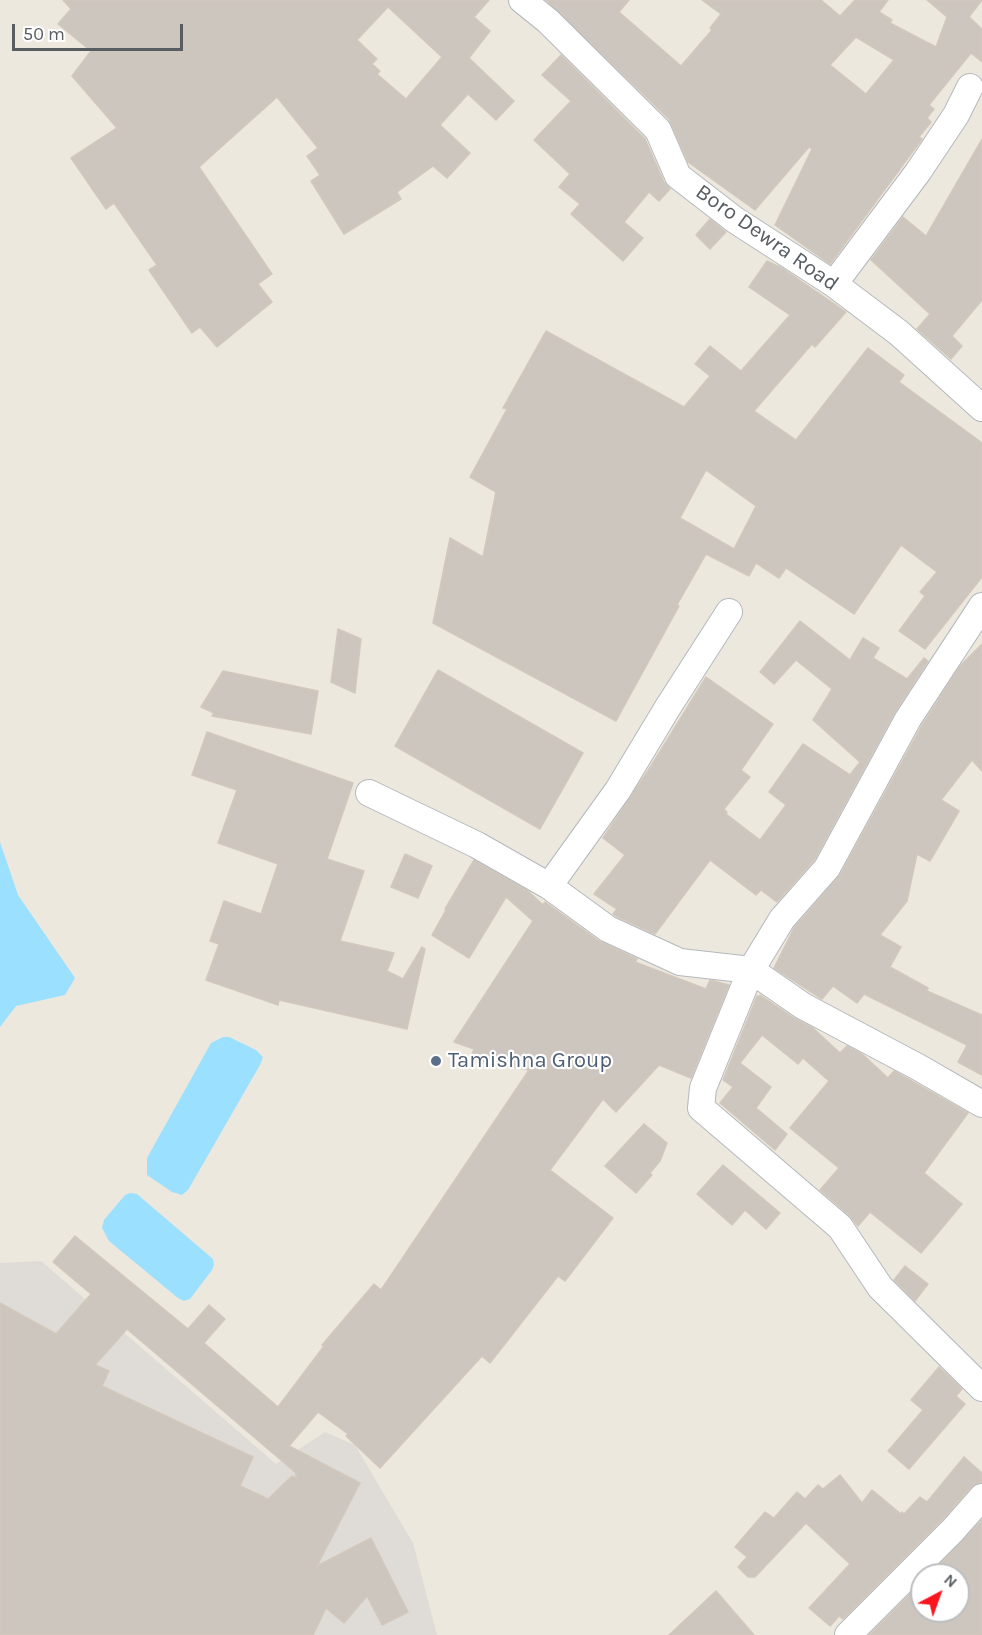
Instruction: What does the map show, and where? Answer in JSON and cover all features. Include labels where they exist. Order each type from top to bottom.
[{"type":"street","name":"Boro Dewra Road","points":[[522,0],[548,21],[658,130],[678,176],[735,220],[834,284],[899,333],[982,408]]},
{"type":"street","points":[[834,284],[918,172],[956,115],[970,87]]},
{"type":"street","points":[[982,606],[908,719],[827,868],[782,919],[751,970],[703,1088],[701,1108],[840,1227],[880,1287],[982,1388]]},
{"type":"street","points":[[549,886],[618,790],[729,612]]},
{"type":"street","points":[[369,794],[477,845],[549,886],[608,928],[680,962],[751,970],[803,1006],[982,1104]]},
{"type":"street","points":[[848,1635],[953,1530],[982,1497]]},
{"type":"shaded area","points":[[41,1261],[276,1464],[325,1432],[355,1445],[413,1543],[437,1635],[0,1635],[0,1263]]},
{"type":"water","points":[[0,842],[18,895],[75,978],[65,995],[16,1006],[0,1027]]},
{"type":"water","points":[[223,1037],[229,1037],[256,1050],[263,1057],[188,1190],[182,1195],[172,1192],[147,1175],[147,1158],[211,1043]]},
{"type":"water","points":[[137,1194],[213,1259],[212,1270],[190,1299],[184,1301],[178,1298],[109,1241],[102,1228],[104,1220],[125,1195]]},
{"type":"building","points":[[63,0],[489,0],[474,17],[490,31],[469,58],[514,101],[496,120],[468,94],[440,125],[470,153],[447,178],[433,166],[397,192],[401,199],[344,234],[311,181],[320,175],[307,156],[318,148],[277,97],[199,167],[272,274],[258,284],[272,302],[217,347],[200,327],[192,333],[149,270],[157,265],[114,203],[106,209],[71,158],[117,128],[72,76],[91,51],[58,24],[71,9]],"holes":[[[388,7],[442,57],[406,99],[377,74],[380,71],[372,64],[377,59],[357,40]]]},
{"type":"building","points":[[546,0],[629,0],[619,12],[681,66],[712,30],[710,28],[721,14],[702,0],[821,0],[840,16],[855,0],[888,0],[879,12],[892,20],[890,23],[936,47],[947,17],[927,0],[982,0],[969,17],[982,29],[982,62],[971,53],[929,105],[934,109],[927,118],[931,122],[919,137],[922,139],[830,264],[775,225],[812,149],[809,147],[755,210],[688,162],[669,119]],"holes":[[[856,37],[894,60],[866,94],[830,65]]]},
{"type":"building","points":[[561,55],[645,139],[664,182],[670,189],[659,201],[649,192],[624,222],[643,238],[623,261],[571,214],[580,204],[559,187],[570,174],[534,140],[571,101],[542,75]]},
{"type":"building","points":[[982,139],[982,300],[952,336],[962,346],[951,359],[917,329],[930,314],[871,260],[903,217],[926,236]]},
{"type":"building","points":[[710,219],[726,232],[710,249],[696,235]]},
{"type":"building","points":[[767,261],[782,268],[846,312],[815,347],[812,344],[754,411],[796,440],[868,348],[904,375],[899,382],[982,443],[982,577],[925,649],[899,631],[925,596],[920,592],[937,572],[901,545],[854,614],[786,568],[779,578],[756,563],[749,576],[706,554],[616,721],[433,623],[450,538],[483,557],[496,492],[470,477],[507,409],[503,408],[546,331],[684,407],[710,376],[695,364],[710,346],[741,371],[790,315],[749,287]],"holes":[[[706,470],[756,506],[734,549],[680,518]]]},
{"type":"building","points":[[800,621],[850,660],[863,638],[879,648],[873,658],[907,679],[924,658],[928,661],[895,712],[815,859],[777,902],[761,890],[756,895],[710,860],[655,934],[616,916],[613,914],[617,909],[594,894],[625,855],[603,838],[706,677],[773,724],[741,770],[750,777],[724,809],[726,814],[760,840],[786,805],[769,792],[803,744],[850,775],[860,762],[813,720],[832,689],[796,660],[774,684],[760,672]]},
{"type":"building","points":[[338,629],[361,639],[355,693],[331,682]]},
{"type":"building","points":[[982,644],[982,771],[972,760],[941,800],[959,811],[930,861],[917,854],[907,901],[880,935],[901,947],[890,967],[928,988],[927,991],[982,1015],[982,1075],[958,1062],[967,1045],[864,994],[857,1003],[833,986],[822,999],[774,968],[794,928],[840,875],[921,727],[960,666]]},
{"type":"building","points":[[438,670],[583,753],[540,829],[395,746]]},
{"type":"building","points":[[223,671],[318,691],[311,734],[212,716],[214,713],[201,707]]},
{"type":"building","points":[[207,732],[353,783],[327,859],[364,871],[340,941],[394,953],[387,971],[403,979],[422,947],[425,949],[407,1029],[279,1000],[278,1005],[206,980],[219,944],[210,941],[224,901],[261,914],[278,864],[218,843],[237,790],[192,775]]},
{"type":"building","points":[[405,854],[432,866],[418,898],[391,887]]},
{"type":"building","points":[[474,860],[528,891],[543,905],[545,902],[599,941],[637,959],[635,962],[706,989],[710,980],[729,985],[691,1078],[659,1065],[616,1112],[603,1099],[550,1170],[613,1218],[565,1281],[558,1276],[490,1363],[482,1356],[380,1468],[346,1436],[348,1434],[318,1412],[289,1446],[360,1483],[317,1566],[371,1538],[408,1612],[382,1625],[367,1596],[344,1623],[326,1608],[313,1635],[0,1635],[0,1303],[56,1334],[91,1294],[53,1262],[75,1236],[188,1329],[209,1305],[225,1319],[204,1343],[278,1407],[324,1346],[322,1345],[374,1284],[381,1290],[529,1070],[470,1059],[474,1049],[454,1042],[533,921],[506,897],[469,958],[432,935]],"holes":[[[127,1329],[295,1472],[297,1478],[292,1476],[268,1499],[240,1486],[253,1457],[102,1386],[109,1371],[95,1365]]]},
{"type":"building","points":[[760,995],[813,1028],[840,1053],[847,1046],[862,1054],[888,1078],[894,1071],[968,1113],[924,1173],[962,1204],[921,1253],[870,1212],[858,1226],[820,1190],[839,1168],[790,1128],[829,1081],[803,1058],[798,1064],[762,1035],[740,1063],[771,1087],[756,1108],[787,1134],[775,1150],[720,1103],[733,1087],[723,1080],[757,996]]},
{"type":"building","points":[[644,1124],[667,1143],[660,1161],[650,1173],[652,1175],[636,1193],[605,1166]]},
{"type":"building","points":[[723,1165],[780,1213],[766,1229],[745,1210],[732,1225],[697,1194]]},
{"type":"building","points":[[905,1266],[928,1284],[915,1301],[894,1280]]},
{"type":"building","points":[[939,1367],[962,1389],[956,1396],[965,1404],[909,1469],[888,1451],[923,1410],[911,1400]]},
{"type":"building","points":[[964,1457],[982,1473],[982,1482],[971,1487],[942,1520],[843,1619],[839,1616],[830,1626],[809,1608],[850,1564],[806,1523],[755,1577],[748,1577],[738,1567],[747,1557],[735,1547],[765,1512],[774,1518],[797,1492],[805,1499],[818,1485],[823,1489],[840,1475],[862,1503],[872,1490],[904,1514],[920,1497],[927,1502]]},
{"type":"building","points":[[982,1520],[982,1635],[869,1635],[910,1594],[910,1623],[970,1623],[970,1563],[941,1563]]},
{"type":"building","points":[[716,1591],[754,1635],[669,1635]]},
{"type":"place","name":"Tamishna Group","points":[[436,1061]]}]
